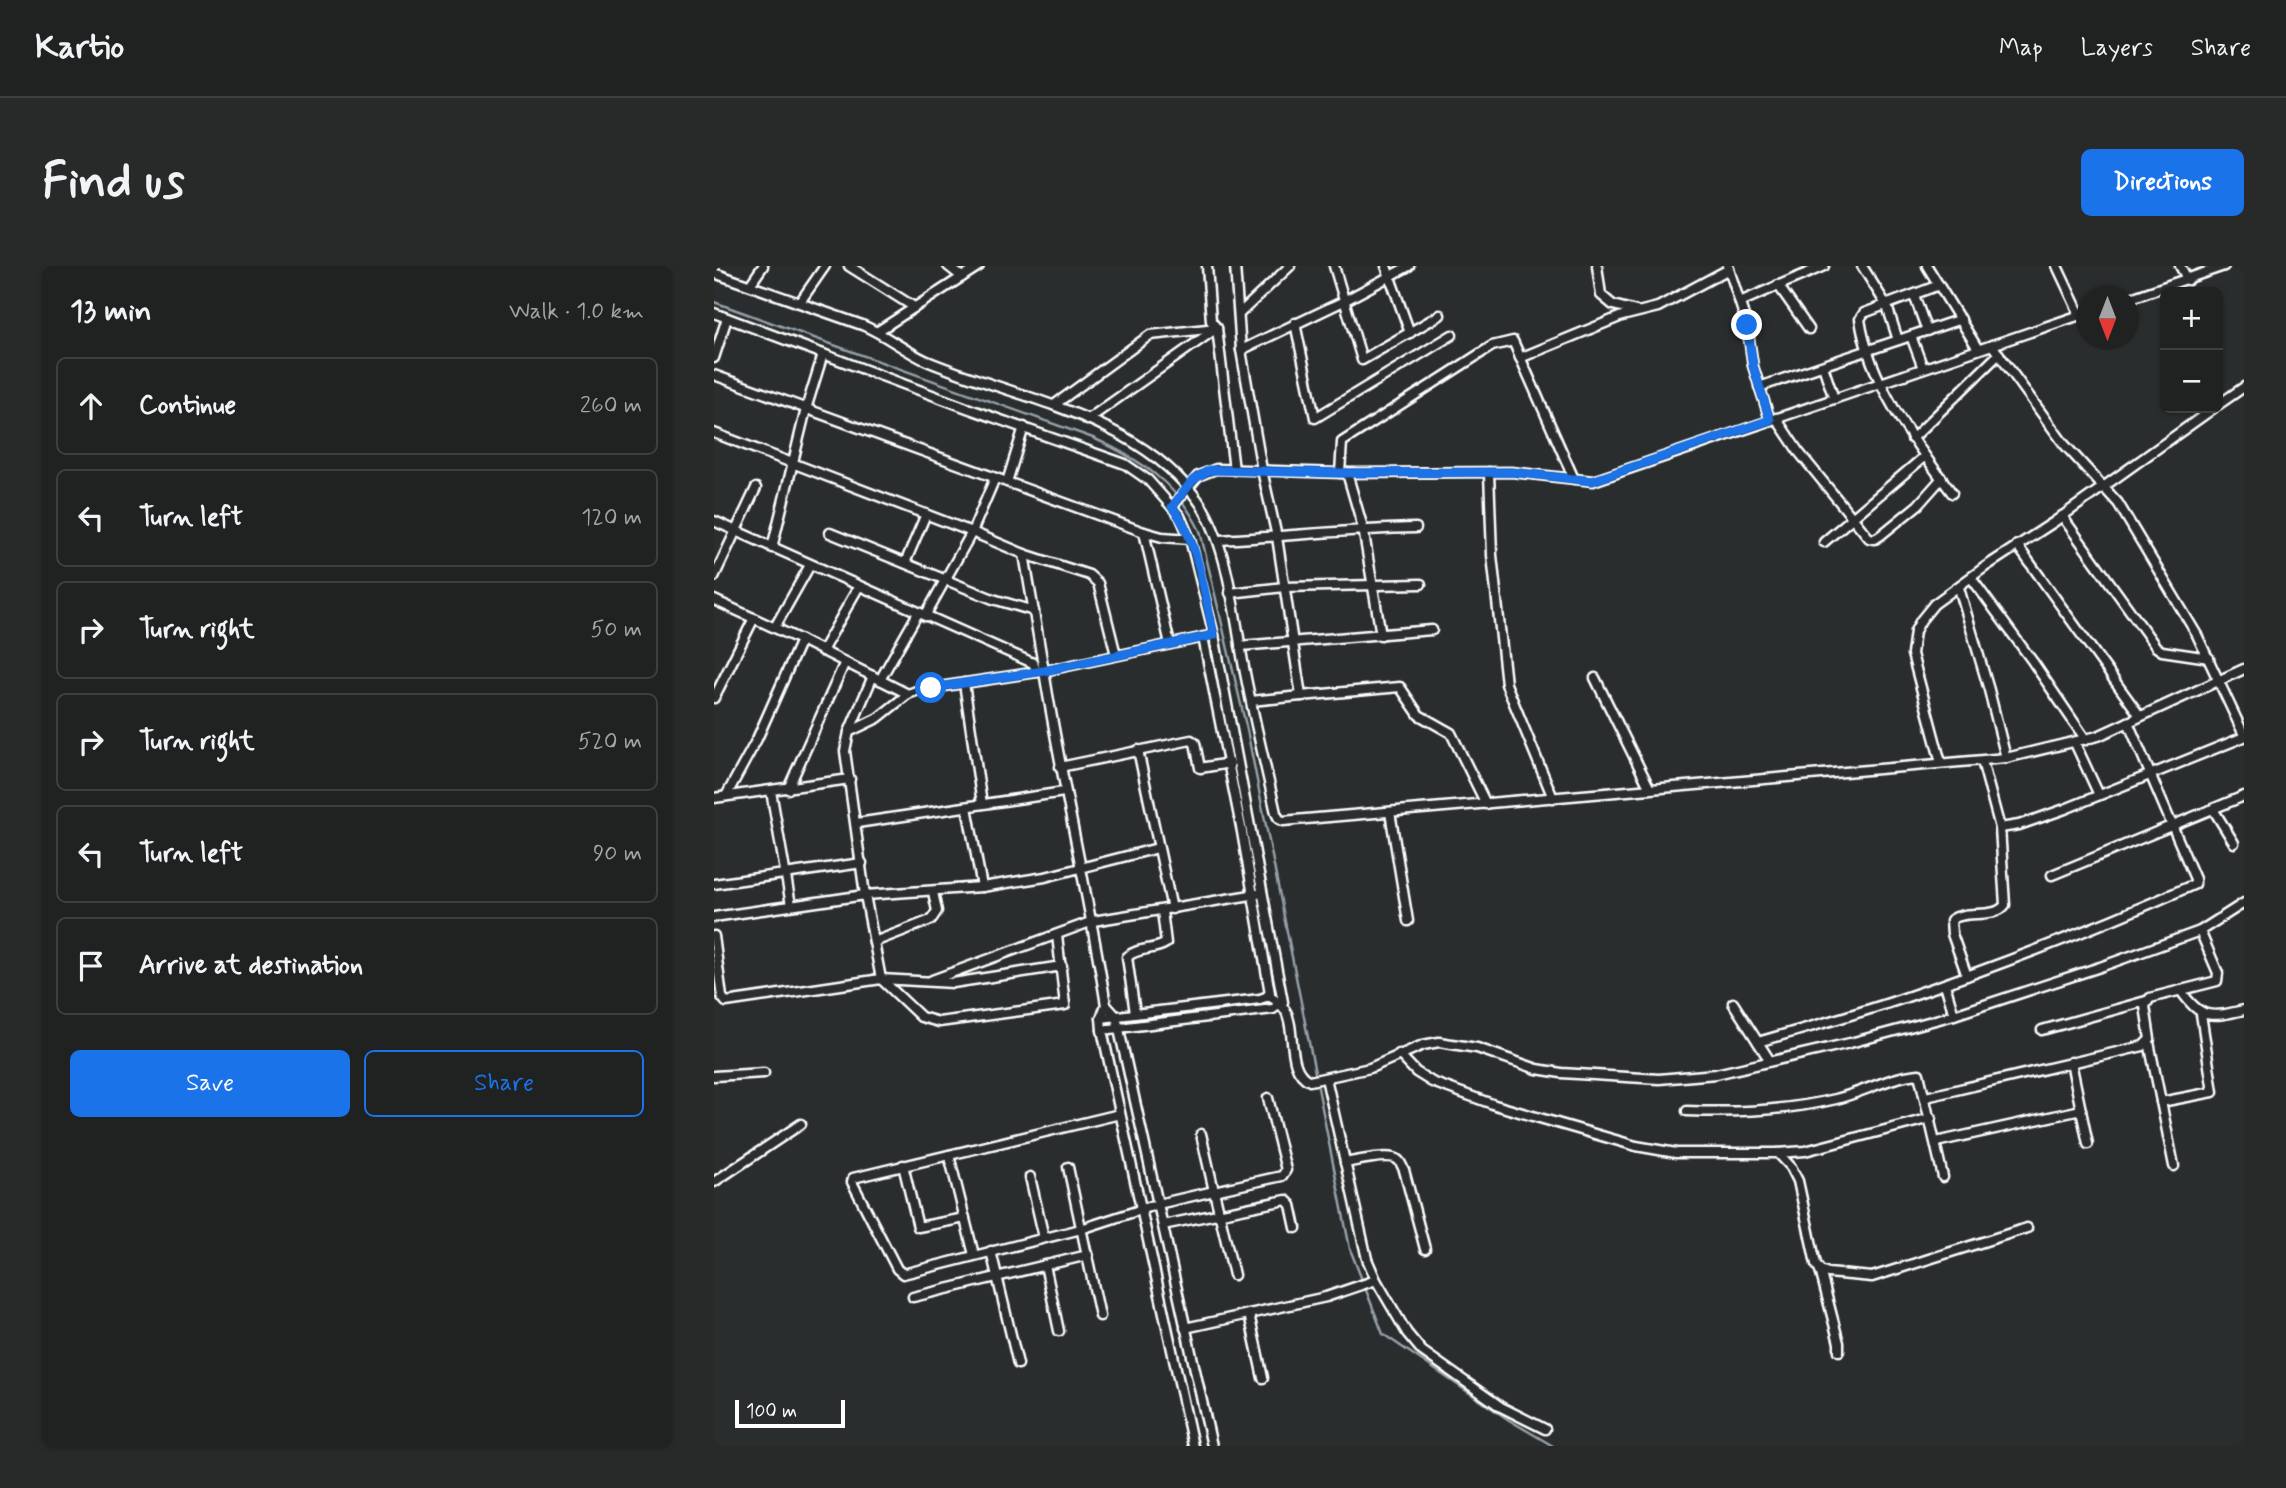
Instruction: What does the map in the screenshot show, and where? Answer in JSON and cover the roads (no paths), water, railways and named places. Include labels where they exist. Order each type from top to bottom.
[{"type":"street","points":[[750,285],[763,266]]},
{"type":"street","points":[[800,302],[825,266]]},
{"type":"street","points":[[849,266],[915,307]]},
{"type":"street","points":[[948,266],[962,276]]},
{"type":"street","points":[[878,331],[979,266]]},
{"type":"street","points":[[1208,266],[1211,321],[1217,328],[1234,470]]},
{"type":"street","points":[[1235,266],[1241,350],[1277,537],[1301,696]]},
{"type":"street","points":[[1240,313],[1290,266]]},
{"type":"street","points":[[1335,266],[1362,360],[1440,315]]},
{"type":"street","points":[[1386,266],[1410,333]]},
{"type":"street","points":[[1241,350],[1409,266]]},
{"type":"street","points":[[1597,266],[1601,295],[1613,305],[1639,312]]},
{"type":"street","points":[[1740,302],[1824,266]]},
{"type":"street","points":[[1862,266],[1887,306],[1898,340]]},
{"type":"street","points":[[1927,266],[1978,349]]},
{"type":"street","points":[[2057,266],[2076,301]]},
{"type":"street","points":[[2180,266],[2188,280]]},
{"type":"street","points":[[2139,296],[2224,266]]},
{"type":"street","points":[[1520,358],[1622,316],[1658,307],[1729,268],[1747,325],[1759,387],[1773,419],[1869,538],[1875,538],[1919,505],[1941,478]]},
{"type":"street","points":[[719,271],[750,285],[878,331],[904,350],[927,361],[1054,405],[1118,433],[1150,451],[1188,488],[1218,540],[1251,701],[1279,819],[1287,821],[2006,758],[2086,740],[2244,669]]},
{"type":"street","points":[[1778,285],[1809,329]]},
{"type":"street","points":[[1940,285],[1864,313],[1860,319],[1882,383],[1912,439],[1952,493]]},
{"type":"street","points":[[1914,295],[1927,331]]},
{"type":"street","points":[[714,313],[1125,464],[1148,480],[1180,516],[1190,539],[1214,635],[1282,994],[1281,1005]]},
{"type":"street","points":[[1172,507],[1198,476],[1209,470],[1344,473],[1511,472],[1592,481],[2076,316]]},
{"type":"street","points":[[714,358],[727,318]]},
{"type":"street","points":[[1759,387],[1961,319]]},
{"type":"street","points":[[1295,323],[1315,418],[1452,335]]},
{"type":"street","points":[[1054,405],[1150,335],[1217,328]]},
{"type":"street","points":[[1087,420],[1217,328]]},
{"type":"street","points":[[1912,336],[1923,368]]},
{"type":"street","points":[[1381,635],[1363,528],[1344,473],[1342,442],[1492,346],[1513,341],[1574,479]]},
{"type":"street","points":[[1992,345],[2064,444],[2118,503],[2209,658],[2244,736],[2099,795],[2019,825],[2000,828]]},
{"type":"street","points":[[772,548],[822,354]]},
{"type":"street","points":[[1912,439],[1999,354]]},
{"type":"street","points":[[1823,366],[1833,399]]},
{"type":"street","points":[[714,375],[1144,532],[1169,538],[1190,539]]},
{"type":"street","points":[[2223,402],[2244,387]]},
{"type":"street","points":[[1941,763],[1914,666],[1912,642],[1921,620],[1934,604],[2208,413]]},
{"type":"street","points":[[1007,482],[1024,427]]},
{"type":"street","points":[[714,433],[1095,579],[1116,655]]},
{"type":"street","points":[[1824,542],[1924,456]]},
{"type":"street","points":[[1489,472],[1492,555],[1506,684],[1553,798]]},
{"type":"street","points":[[995,478],[972,532],[947,580],[876,678],[849,732],[845,745],[865,895],[881,979],[921,1017],[939,1022],[1065,1005],[1057,935]]},
{"type":"street","points":[[714,577],[756,488]]},
{"type":"street","points":[[905,563],[926,514]]},
{"type":"street","points":[[2062,516],[2156,647],[2162,651],[2209,658]]},
{"type":"street","points":[[714,521],[1033,663],[1040,672]]},
{"type":"street","points":[[1218,540],[1363,528],[1416,528]]},
{"type":"street","points":[[1144,532],[1170,643]]},
{"type":"street","points":[[830,533],[993,599],[1034,611]]},
{"type":"street","points":[[2017,545],[2140,716]]},
{"type":"street","points":[[1024,554],[1034,611],[1040,672],[1093,921],[1106,1005],[1101,1018],[1102,1030],[1193,1446]]},
{"type":"street","points":[[775,627],[810,565]]},
{"type":"street","points":[[1972,579],[2086,740]]},
{"type":"street","points":[[1230,593],[1284,587],[1421,584]]},
{"type":"street","points":[[822,651],[859,586]]},
{"type":"street","points":[[1959,588],[2006,758]]},
{"type":"street","points":[[714,600],[775,627],[908,694]]},
{"type":"street","points":[[714,698],[754,618]]},
{"type":"street","points":[[1240,646],[1432,630]]},
{"type":"street","points":[[849,732],[878,718],[908,694],[931,688],[1040,672],[1214,635]]},
{"type":"street","points":[[1101,1018],[1260,999],[1268,995],[1270,989],[1203,638]]},
{"type":"street","points":[[726,796],[757,739],[801,640]]},
{"type":"street","points":[[788,789],[845,662]]},
{"type":"street","points":[[1595,678],[1650,789]]},
{"type":"street","points":[[964,683],[982,804]]},
{"type":"street","points":[[1251,701],[1400,687],[1419,715],[1451,733],[1486,804]]},
{"type":"street","points":[[1758,1042],[1945,984],[2114,920],[2195,884],[2195,878],[2128,722]]},
{"type":"street","points":[[1060,767],[1191,740],[1195,743],[1200,768],[1238,761]]},
{"type":"street","points":[[2075,743],[2099,795]]},
{"type":"street","points":[[1138,750],[1172,909]]},
{"type":"street","points":[[1967,976],[1952,934],[1951,920],[1957,916],[2003,909],[2005,905],[2000,828],[1982,761]]},
{"type":"street","points":[[714,798],[850,779]]},
{"type":"street","points":[[771,791],[791,905]]},
{"type":"street","points":[[857,823],[1064,792]]},
{"type":"street","points":[[2053,875],[2244,796]]},
{"type":"street","points":[[967,807],[982,887]]},
{"type":"street","points":[[2213,809],[2234,843]]},
{"type":"street","points":[[1391,812],[1408,921]]},
{"type":"street","points":[[714,917],[865,895],[982,887],[1081,868],[1158,848]]},
{"type":"street","points":[[714,884],[862,863]]},
{"type":"street","points":[[874,942],[931,920],[937,911],[933,892]]},
{"type":"street","points":[[926,983],[1093,921],[1263,893]]},
{"type":"street","points":[[1268,995],[1281,1005],[1287,1014],[1297,1064],[1305,1078],[1320,1079],[1370,1068],[1423,1045],[1455,1044],[1549,1072],[1659,1079],[1706,1075],[1850,1043],[1954,1015],[2100,967],[2200,930],[2242,908]]},
{"type":"street","points":[[1135,1013],[1127,957],[1131,953],[1166,943],[1162,911]]},
{"type":"street","points":[[2042,1030],[2150,998],[2214,984],[2218,978],[2200,930]]},
{"type":"street","points":[[714,936],[723,1000]]},
{"type":"street","points":[[714,1004],[723,1000],[731,1002],[881,979],[926,983],[973,980],[1062,966]]},
{"type":"street","points":[[1945,984],[1954,1015]]},
{"type":"street","points":[[2181,991],[2193,1009],[2201,1014],[2244,1010]]},
{"type":"street","points":[[2146,1001],[2148,1042],[2174,1166]]},
{"type":"street","points":[[1733,1003],[1770,1061]]},
{"type":"street","points":[[1106,1005],[1116,1016],[1212,1446]]},
{"type":"street","points":[[1102,1030],[1273,1009],[1281,1005]]},
{"type":"street","points":[[2161,1102],[2213,1092],[2201,1014]]},
{"type":"street","points":[[1926,1097],[2143,1046],[2148,1042]]},
{"type":"street","points":[[1399,1054],[1416,1072],[1432,1082],[1494,1105],[1636,1146],[1676,1153],[1805,1151],[1931,1118]]},
{"type":"street","points":[[2070,1062],[2088,1144]]},
{"type":"street","points":[[714,1076],[764,1073]]},
{"type":"street","points":[[1687,1111],[1722,1112],[1812,1104],[1915,1074],[1921,1077],[1943,1177]]},
{"type":"street","points":[[1320,1079],[1345,1163],[1372,1281],[1422,1352],[1501,1407],[1545,1429]]},
{"type":"street","points":[[1120,1114],[903,1165],[852,1180],[900,1273],[909,1274],[1081,1229],[1158,1204],[1282,1176],[1286,1170],[1268,1098]]},
{"type":"street","points":[[1936,1142],[2081,1110]]},
{"type":"street","points":[[714,1182],[801,1124]]},
{"type":"street","points":[[1201,1134],[1234,1275]]},
{"type":"street","points":[[1778,1153],[1791,1167],[1798,1181],[1839,1351]]},
{"type":"street","points":[[949,1155],[974,1255]]},
{"type":"street","points":[[1345,1163],[1382,1157],[1397,1159],[1404,1170],[1425,1249]]},
{"type":"street","points":[[903,1165],[918,1227],[965,1218]]},
{"type":"street","points":[[1068,1167],[1100,1316]]},
{"type":"street","points":[[1030,1177],[1044,1238]]},
{"type":"street","points":[[1163,1225],[1286,1200],[1291,1205],[1296,1228]]},
{"type":"street","points":[[1820,1270],[1872,1277],[2027,1228]]},
{"type":"street","points":[[991,1251],[1018,1364]]},
{"type":"street","points":[[913,1297],[1088,1255]]},
{"type":"street","points":[[1045,1265],[1059,1331]]},
{"type":"street","points":[[1185,1328],[1354,1288],[1372,1281]]},
{"type":"street","points":[[1249,1314],[1263,1378]]},
{"type":"street","points":[[1184,1405],[1201,1401]]},
{"type":"waterway","points":[[714,302],[1093,438],[1141,464],[1180,499],[1200,531],[1247,730],[1350,1249],[1383,1334],[1509,1420],[1553,1446]]}]
